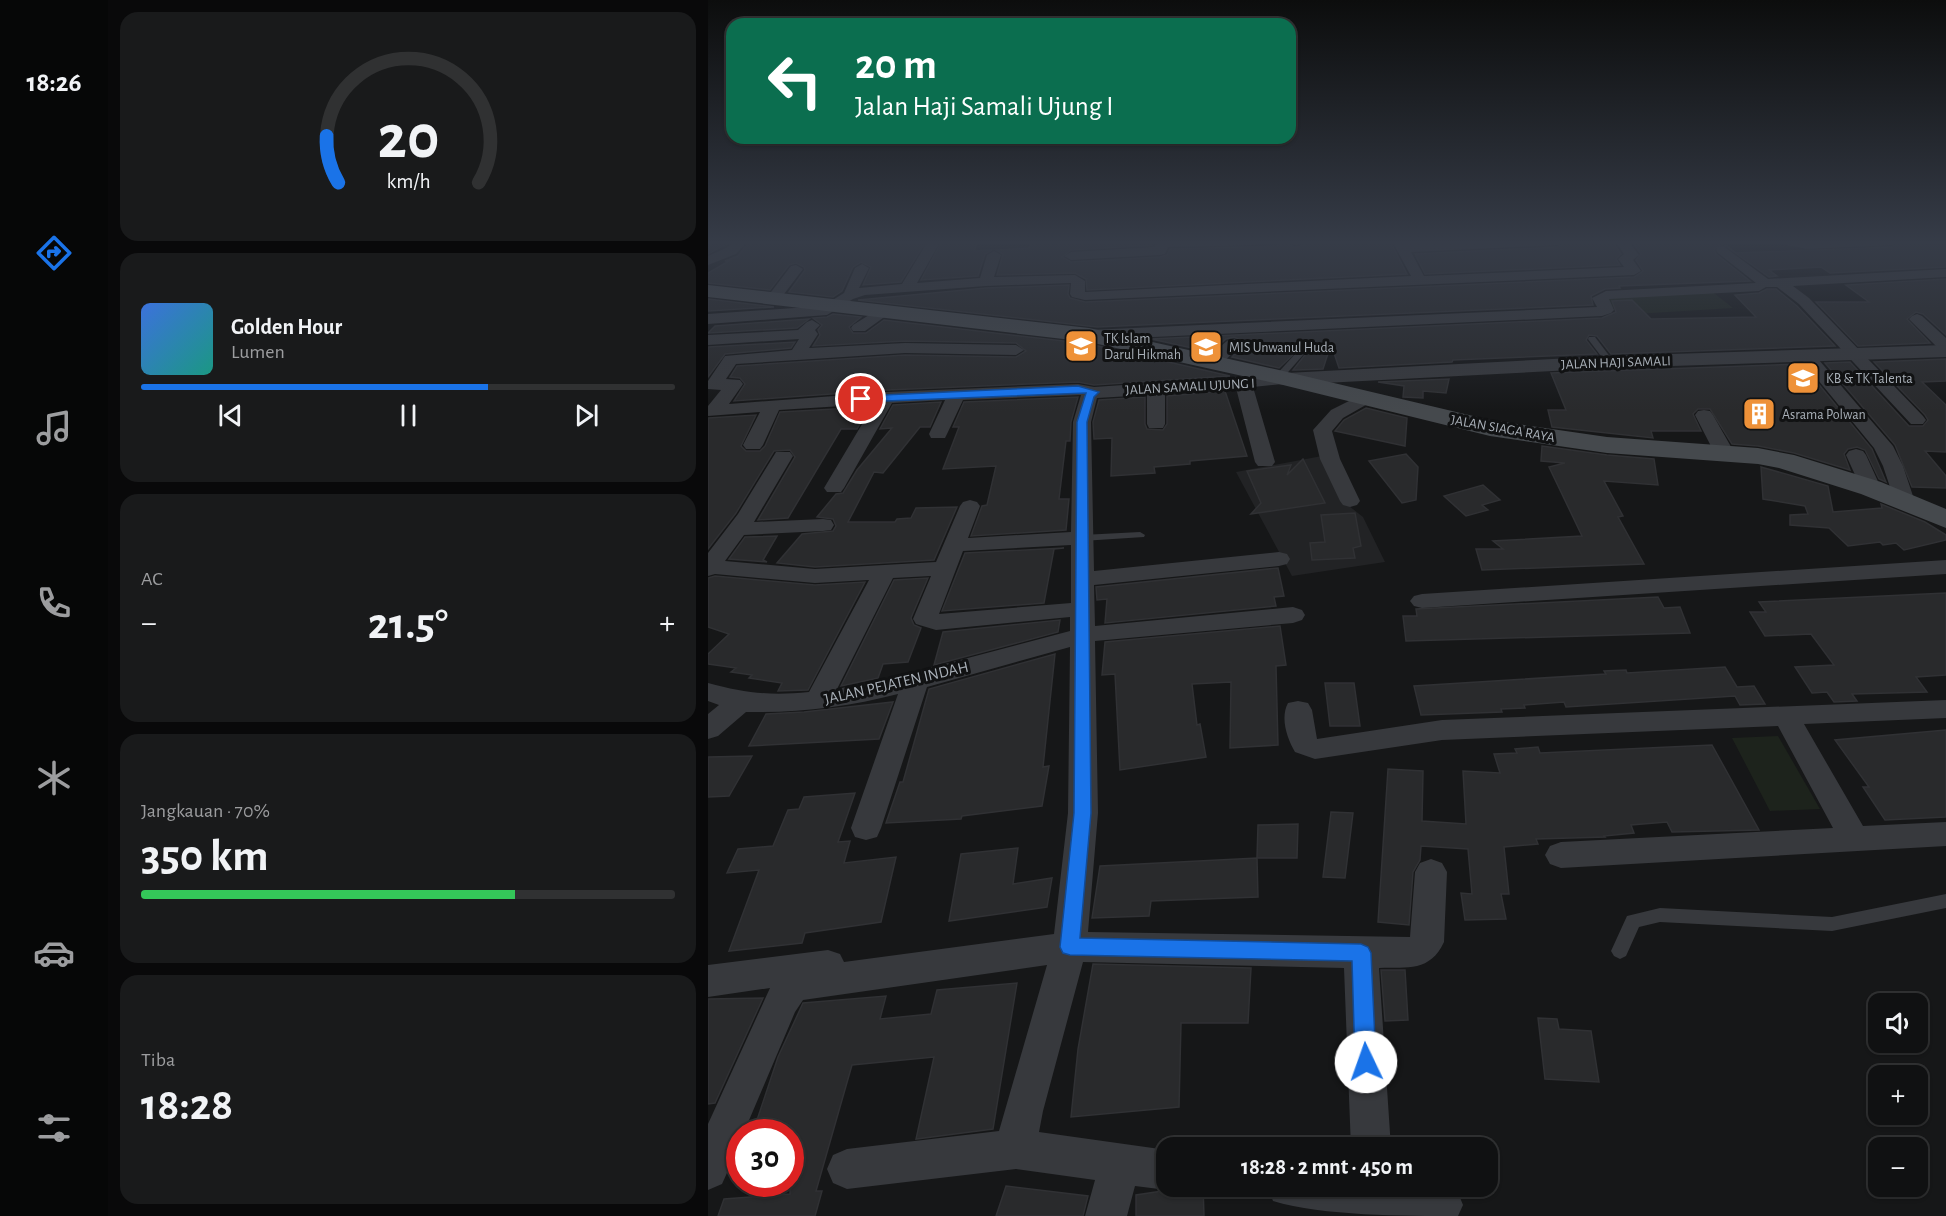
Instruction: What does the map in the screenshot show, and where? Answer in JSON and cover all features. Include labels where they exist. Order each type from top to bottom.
[{"type":"main road","name":"JALAN SIAGA RAYA","points":[[763,298],[830,309],[882,312],[1089,335],[1501,430],[1607,445],[1725,452],[1784,461],[1871,488],[1946,519]]},
{"type":"street","points":[[810,334],[806,330],[847,298]]},
{"type":"street","points":[[1089,335],[1606,310],[1600,298]]},
{"type":"street","points":[[1800,298],[1917,420]]},
{"type":"street","points":[[708,319],[830,309]]},
{"type":"street","points":[[859,328],[882,312]]},
{"type":"street","points":[[1917,320],[1944,352]]},
{"type":"street","points":[[708,340],[810,334]]},
{"type":"street","points":[[797,354],[810,334]]},
{"type":"street","points":[[1213,363],[1233,344]]},
{"type":"street","points":[[711,411],[734,384],[714,385],[732,360],[905,348],[1016,350]]},
{"type":"street","name":"JALAN HAJI SAMALI","points":[[1283,378],[1610,362],[1944,352]]},
{"type":"street","points":[[1806,355],[1870,434],[1883,446],[1893,466],[1905,502]]},
{"type":"street","name":"JALAN SAMALI UJUNG I","points":[[711,411],[957,394],[1078,389],[1094,392],[1243,384],[1283,378]]},
{"type":"street","points":[[1243,384],[1265,462]]},
{"type":"street","points":[[1156,389],[1156,424]]},
{"type":"street","points":[[1016,1149],[1023,1111],[1070,939],[1083,813],[1082,422],[1089,396],[1094,392]]},
{"type":"street","points":[[938,434],[957,394]]},
{"type":"street","points":[[834,488],[887,398]]},
{"type":"street","points":[[1350,501],[1329,459],[1322,430],[1337,414],[1365,398]]},
{"type":"street","points":[[753,445],[772,406]]},
{"type":"street","points":[[1704,416],[1725,452]]},
{"type":"street","points":[[1856,455],[1871,488]]},
{"type":"street","points":[[710,568],[738,529],[783,456]]},
{"type":"street","points":[[970,506],[925,619],[928,622],[1082,622],[1293,615]]},
{"type":"street","points":[[738,529],[823,525]]},
{"type":"street","points":[[955,545],[1082,538]]},
{"type":"street","points":[[1083,579],[1279,559]]},
{"type":"street","points":[[1422,601],[1946,567]]},
{"type":"street","points":[[710,568],[815,576],[946,568]]},
{"type":"street","points":[[818,700],[884,573]]},
{"type":"street","name":"JALAN PEJATEN INDAH","points":[[708,692],[740,702],[776,704],[867,692],[916,680],[1082,622]]},
{"type":"street","points":[[866,828],[916,680]]},
{"type":"street","points":[[708,729],[740,702]]},
{"type":"street","points":[[1298,710],[1301,738],[1305,745],[1315,749],[1442,730],[1946,709]]},
{"type":"street","points":[[1786,716],[1855,840]]},
{"type":"street","points":[[1561,855],[1946,834]]},
{"type":"street","points":[[708,981],[1070,939],[1361,953],[1414,952],[1425,946],[1427,942],[1431,872]]},
{"type":"street","points":[[708,1170],[781,1002],[791,988],[807,983],[1070,939]]},
{"type":"street","points":[[1361,953],[1370,1137]]},
{"type":"street","points":[[847,1169],[1016,1149],[1156,1168]]},
{"type":"street","points":[[1106,1216],[1120,1163]]},
{"type":"street","points":[[1400,1197],[1442,1205]]},
{"type":"lane","points":[[1592,339],[1610,362]]},
{"type":"lane","points":[[1283,378],[1299,355]]},
{"type":"lane","points":[[1082,538],[1140,535]]},
{"type":"lane","points":[[1620,951],[1633,921],[1660,915],[1832,924],[1946,901]]},
{"type":"shaded area","points":[[1603,298],[1720,298],[1733,308],[1620,315]]},
{"type":"shaded area","points":[[1322,456],[1344,502],[1363,517],[1385,562],[1292,576],[1236,472]]},
{"type":"shaded area","points":[[1778,736],[1820,809],[1770,811],[1732,738]]},
{"type":"building","points":[[882,298],[1070,298],[1085,302],[1178,298],[1591,298],[1593,305],[1097,327],[858,300]]},
{"type":"building","points":[[1738,298],[1787,298],[1835,346],[1611,354],[1597,336],[1589,335],[1586,340],[1597,354],[1453,360],[1452,362],[1339,368],[1331,344],[1323,369],[1293,370],[1305,355],[1297,351],[1279,368],[1232,357],[1243,345],[1241,340],[1234,337],[1226,339],[1210,352],[1151,339],[1602,318],[1616,312],[1612,301],[1632,300],[1651,319],[1756,317]]},
{"type":"building","points":[[1863,298],[1946,298],[1946,335],[1923,314],[1916,312],[1907,319],[1930,343],[1858,346],[1816,302],[1869,302]]},
{"type":"building","points":[[708,299],[774,307],[708,311]]},
{"type":"building","points":[[833,314],[861,317],[849,327],[853,333],[866,333],[884,320],[1089,344],[1230,376],[1094,385],[1078,382],[887,390],[734,401],[745,384],[740,378],[730,377],[737,366],[905,355],[1016,357],[1026,351],[1016,343],[905,341],[813,346],[820,335],[818,330],[822,325],[813,318]]},
{"type":"building","points":[[809,319],[797,328],[708,333],[715,326]]},
{"type":"building","points":[[795,342],[791,348],[725,354],[708,377],[708,347]]},
{"type":"building","points":[[1946,359],[1946,381],[1922,382],[1946,405],[1946,452],[1925,451],[1946,476],[1946,488],[1912,487],[1895,445],[1825,363],[1850,362],[1909,426],[1923,426],[1928,420],[1925,415],[1874,362]]},
{"type":"building","points":[[1802,364],[1872,449],[1886,482],[1879,479],[1865,450],[1857,447],[1848,449],[1844,454],[1850,470],[1794,453],[1732,444],[1710,409],[1698,409],[1693,414],[1701,431],[1651,431],[1653,438],[1552,427],[1548,410],[1566,410],[1551,373]]},
{"type":"building","points":[[1449,379],[1446,393],[1423,391],[1423,398],[1403,397],[1404,386],[1378,382]]},
{"type":"building","points":[[1225,391],[1247,456],[1154,467],[1155,473],[1111,476],[1112,438],[1094,439],[1093,422],[1099,400],[1145,397],[1147,429],[1163,430],[1167,424],[1167,396]]},
{"type":"building","points":[[1078,397],[1071,422],[1070,441],[1066,441],[1059,499],[1069,499],[1066,530],[971,536],[982,506],[987,505],[996,466],[943,469],[959,427],[953,427],[964,402]]},
{"type":"building","points":[[941,402],[930,427],[920,427],[883,473],[874,472],[848,522],[895,522],[897,519],[911,518],[916,508],[957,507],[934,560],[815,567],[777,563],[802,534],[833,531],[836,526],[833,519],[817,517],[836,494],[843,493],[857,470],[892,428],[880,429],[893,405]]},
{"type":"building","points":[[870,407],[857,429],[841,429],[788,518],[758,520],[795,457],[790,450],[774,451],[736,513],[708,549],[708,418],[756,415],[741,446],[746,451],[760,451],[765,446],[780,412]]},
{"type":"building","points":[[1366,408],[1407,418],[1405,446],[1335,431],[1344,420]]},
{"type":"building","points":[[1542,446],[1654,459],[1658,485],[1604,481],[1623,516],[1618,517],[1644,564],[1482,570],[1476,549],[1503,549],[1493,541],[1582,536],[1549,467],[1565,463],[1541,461]]},
{"type":"building","points":[[1406,454],[1418,467],[1416,500],[1402,503],[1369,461]]},
{"type":"building","points":[[1303,459],[1325,503],[1251,514],[1261,503],[1247,471],[1291,465],[1287,475]]},
{"type":"building","points":[[1761,467],[1828,486],[1833,512],[1882,508],[1881,504],[1925,522],[1946,535],[1946,540],[1904,550],[1896,543],[1883,545],[1880,542],[1848,546],[1829,528],[1790,525],[1790,515],[1808,514],[1805,506],[1763,499]]},
{"type":"building","points":[[1483,485],[1500,500],[1482,505],[1488,510],[1466,516],[1444,496]]},
{"type":"building","points":[[1355,513],[1361,546],[1353,548],[1355,558],[1312,560],[1310,543],[1325,542],[1321,515]]},
{"type":"building","points":[[777,536],[763,560],[767,562],[729,559],[745,537]]},
{"type":"building","points":[[1064,548],[1054,549],[1044,603],[942,611],[965,553]]},
{"type":"building","points":[[1278,568],[1284,596],[1274,597],[1276,606],[1105,623],[1107,599],[1097,600],[1096,587]]},
{"type":"building","points":[[715,576],[815,585],[865,582],[808,690],[778,691],[782,683],[749,678],[752,675],[731,672],[736,668],[708,664],[708,654],[729,634],[708,627],[708,578]]},
{"type":"building","points":[[928,578],[911,618],[914,625],[921,628],[908,662],[883,664],[878,678],[841,686],[894,580]]},
{"type":"building","points":[[1946,593],[1946,675],[1916,677],[1927,692],[1852,694],[1857,701],[1834,702],[1827,692],[1812,693],[1795,667],[1834,665],[1811,634],[1765,636],[1750,612],[1766,612],[1759,602]]},
{"type":"building","points":[[1658,597],[1664,608],[1680,607],[1690,633],[1406,641],[1403,616],[1417,616],[1416,609]]},
{"type":"building","points":[[1060,620],[1058,632],[934,665],[943,632]]},
{"type":"building","points":[[1280,626],[1286,665],[1276,666],[1278,745],[1230,748],[1231,682],[1192,684],[1197,725],[1200,724],[1206,757],[1120,770],[1115,674],[1102,675],[1105,642]]},
{"type":"building","points":[[1055,654],[1043,767],[1049,766],[1042,806],[962,816],[961,819],[886,823],[900,782],[903,782],[929,689]]},
{"type":"building","points":[[1725,667],[1737,687],[1754,686],[1765,704],[1740,705],[1735,696],[1566,707],[1564,702],[1524,705],[1525,708],[1501,709],[1502,712],[1421,715],[1414,686],[1606,674],[1604,671],[1626,670],[1627,673]]},
{"type":"building","points":[[1325,683],[1354,683],[1360,726],[1330,726]]},
{"type":"building","points":[[893,702],[879,739],[749,746],[766,714]]},
{"type":"building","points":[[1946,730],[1946,817],[1885,820],[1863,787],[1869,787],[1835,740]]},
{"type":"building","points":[[1712,745],[1759,830],[1672,832],[1667,822],[1631,825],[1634,833],[1605,837],[1536,839],[1538,844],[1504,847],[1509,894],[1501,894],[1506,919],[1465,920],[1461,893],[1472,894],[1468,849],[1421,846],[1420,860],[1413,872],[1409,925],[1378,922],[1388,769],[1423,771],[1422,821],[1466,824],[1463,771],[1500,773],[1494,754],[1517,753],[1515,749],[1538,747],[1540,753]]},
{"type":"building","points":[[752,756],[729,796],[708,797],[708,757]]},
{"type":"building","points":[[855,793],[838,842],[850,841],[844,863],[896,857],[881,922],[805,933],[802,943],[729,951],[759,870],[727,873],[738,849],[773,846],[788,810],[799,809],[804,797]]},
{"type":"building","points":[[1331,812],[1353,813],[1345,878],[1323,877]]},
{"type":"building","points":[[1298,824],[1297,858],[1257,858],[1258,825]]},
{"type":"building","points":[[1018,848],[1013,884],[1052,878],[1047,907],[949,921],[961,854]]},
{"type":"building","points":[[1257,858],[1258,897],[1151,901],[1149,916],[1092,918],[1100,866]]},
{"type":"building","points":[[1093,964],[1251,968],[1248,1023],[1181,1023],[1179,1107],[1071,1117],[1078,1049]]},
{"type":"building","points":[[1381,970],[1405,970],[1408,1020],[1385,1021]]},
{"type":"building","points":[[1017,983],[993,1129],[916,1139],[934,1057],[852,1065],[816,1191],[822,1191],[815,1216],[718,1216],[724,1199],[804,1197],[804,1119],[757,1119],[778,1057],[803,1003],[886,996],[880,1019],[931,1014],[937,990]]},
{"type":"building","points":[[763,998],[715,1103],[708,1104],[708,999]]},
{"type":"building","points":[[1538,1018],[1557,1019],[1559,1029],[1591,1031],[1599,1082],[1545,1079]]},
{"type":"building","points":[[1006,1186],[1088,1196],[1083,1216],[996,1216]]},
{"type":"building","points":[[1156,1192],[1156,1197],[1203,1197],[1204,1216],[1136,1216],[1136,1195]]},
{"type":"place","name":"TK Islam Darul Hikmah","points":[[1081,346]]},
{"type":"place","name":"MIS Unwanul Huda","points":[[1206,347]]},
{"type":"place","name":"KB & TK Talenta","points":[[1803,378]]},
{"type":"place","name":"Asrama Polwan","points":[[1759,414]]},
{"type":"route","points":[[861,399],[1078,389],[1094,392],[1089,396],[1082,422],[1083,813],[1070,947],[1361,953],[1366,1062]]}]
